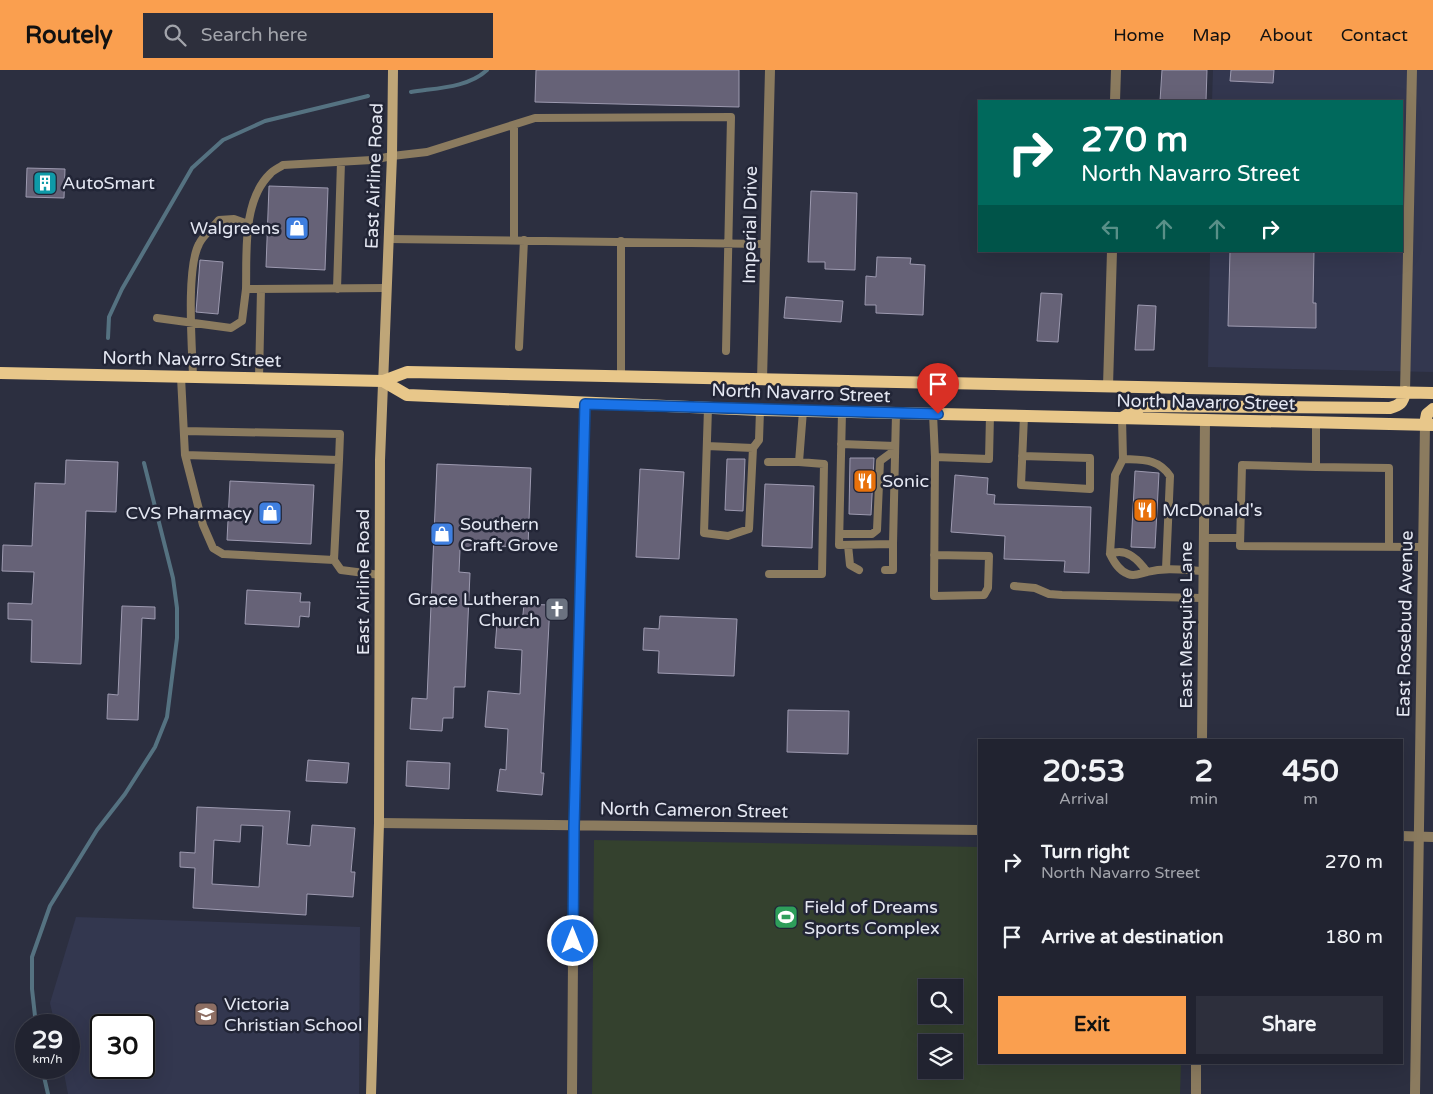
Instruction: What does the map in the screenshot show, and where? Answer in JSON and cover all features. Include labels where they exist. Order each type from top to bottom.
[{"type":"main road","name":"East Airline Road","points":[[371,1094],[379,823],[382,381],[392,156],[393,70]]},
{"type":"main road","name":"North Navarro Street","points":[[0,373],[382,381],[406,372],[1433,393]]},
{"type":"main road","name":"North Navarro Street","points":[[382,381],[407,395],[585,404],[842,412],[1429,424]]},
{"type":"main road","points":[[1122,418],[1142,406],[1390,408],[1399,406],[1403,401],[1405,392]]},
{"type":"main road","points":[[1429,424],[1428,414],[1433,409]]},
{"type":"street","name":"Imperial Drive","points":[[762,380],[770,70]]},
{"type":"street","points":[[1115,100],[1116,70]]},
{"type":"street","points":[[1405,392],[1412,70]]},
{"type":"street","points":[[1108,386],[1112,252]]},
{"type":"street","points":[[572,1094],[574,826],[585,404]]},
{"type":"street","name":"East Mesquite Lane","points":[[1202,739],[1205,420]]},
{"type":"street","name":"East Rosebud Avenue","points":[[1415,1094],[1423,547],[1429,424]]},
{"type":"street","name":"North Cameron Street","points":[[379,823],[978,830]]},
{"type":"street","points":[[1403,836],[1433,837]]},
{"type":"street","points":[[1196,1064],[1196,1094]]},
{"type":"lane","points":[[157,318],[231,328],[242,321],[246,289],[248,224],[257,190],[270,173],[283,165],[372,160],[428,152],[535,118],[732,117],[726,351]]},
{"type":"lane","points":[[514,125],[514,240]]},
{"type":"lane","points":[[337,289],[341,162]]},
{"type":"lane","points":[[248,224],[234,219],[219,220],[199,244],[192,266],[191,323],[184,431],[185,455],[203,525],[213,548],[223,554],[334,560]]},
{"type":"lane","points":[[388,239],[765,244]]},
{"type":"lane","points":[[519,347],[524,240]]},
{"type":"lane","points":[[621,376],[622,242]]},
{"type":"lane","points":[[246,289],[386,288]]},
{"type":"lane","points":[[259,378],[261,289]]},
{"type":"lane","points":[[708,408],[704,533],[728,536],[749,529],[753,448],[759,440],[760,410]]},
{"type":"lane","points":[[800,462],[803,411]]},
{"type":"lane","points":[[842,412],[840,545],[893,544]]},
{"type":"lane","points":[[885,570],[893,570],[896,413]]},
{"type":"lane","points":[[933,414],[935,457],[934,555],[934,596],[984,595],[988,588],[989,556],[934,555]]},
{"type":"lane","points":[[935,457],[989,459],[990,415]]},
{"type":"lane","points":[[1022,456],[1090,458],[1090,489],[1021,485],[1022,456],[1024,416]]},
{"type":"lane","points":[[1122,418],[1123,458],[1115,475],[1110,554],[1116,566],[1128,574],[1138,575],[1166,569],[1203,571]]},
{"type":"lane","points":[[1316,422],[1316,467]]},
{"type":"lane","points":[[184,431],[340,434],[334,560],[342,570],[380,575]]},
{"type":"lane","points":[[841,444],[895,448]]},
{"type":"lane","points":[[707,446],[753,448]]},
{"type":"lane","points":[[840,534],[872,534],[877,530],[880,461],[895,448]]},
{"type":"lane","points":[[185,455],[339,460]]},
{"type":"lane","points":[[1123,458],[1156,462],[1165,468],[1170,476],[1166,569]]},
{"type":"lane","points":[[768,462],[824,464],[822,574],[768,574]]},
{"type":"lane","points":[[1389,547],[1389,468],[1242,465],[1240,546],[1389,547],[1423,547]]},
{"type":"lane","points":[[1203,538],[1240,538]]},
{"type":"lane","points":[[848,544],[850,566],[859,570]]},
{"type":"lane","points":[[1110,554],[1117,551],[1131,554],[1147,572]]},
{"type":"lane","points":[[1014,586],[1035,588],[1049,594],[1062,595],[1203,598]]},
{"type":"shaded area","points":[[1213,70],[1433,70],[1433,372],[1208,367],[1210,252],[1403,252],[1403,100],[1212,100]]},
{"type":"shaded area","name":"Victoria Christian School","points":[[76,917],[360,927],[359,1094],[68,1094],[65,1079],[80,1079],[80,1014],[52,1014],[50,1003]]},
{"type":"green space","name":"Field of Dreams Sports Complex","points":[[594,840],[978,847],[978,1064],[1181,1064],[1180,1094],[592,1094]]},
{"type":"building","points":[[536,70],[739,70],[739,107],[535,102]]},
{"type":"building","points":[[1162,70],[1207,70],[1206,100],[1160,100]]},
{"type":"building","points":[[1231,70],[1274,70],[1273,83],[1230,81]]},
{"type":"building","name":"AutoSmart","points":[[27,168],[65,169],[64,198],[26,197]]},
{"type":"building","name":"Walgreens","points":[[269,186],[328,188],[325,270],[266,267]]},
{"type":"building","points":[[811,191],[857,193],[855,270],[825,269],[825,262],[808,262]]},
{"type":"building","points":[[1230,252],[1314,252],[1313,303],[1316,303],[1316,328],[1228,326]]},
{"type":"building","points":[[877,257],[911,258],[910,264],[925,265],[923,315],[876,313],[876,305],[865,305],[866,276],[876,277]]},
{"type":"building","points":[[200,260],[223,262],[218,314],[196,312]]},
{"type":"building","points":[[1041,293],[1062,294],[1058,342],[1037,341]]},
{"type":"building","points":[[786,297],[843,301],[841,322],[784,318]]},
{"type":"building","points":[[1138,305],[1156,306],[1154,350],[1135,350]]},
{"type":"building","name":"Sonic","points":[[850,458],[874,458],[871,515],[849,514]]},
{"type":"building","points":[[727,459],[745,459],[743,511],[725,510]]},
{"type":"building","points":[[66,460],[118,462],[116,512],[86,511],[81,664],[31,662],[32,620],[8,619],[8,603],[32,604],[34,572],[2,571],[3,545],[32,546],[35,483],[65,484]]},
{"type":"building","points":[[437,464],[531,468],[528,547],[494,546],[494,551],[460,550],[459,572],[470,573],[465,687],[454,687],[453,718],[443,718],[442,731],[410,729],[412,698],[427,699]]},
{"type":"building","points":[[640,469],[684,472],[679,559],[636,557]]},
{"type":"building","name":"McDonald's","points":[[1135,471],[1159,473],[1155,548],[1131,547]]},
{"type":"building","points":[[955,475],[988,478],[987,494],[995,495],[994,504],[1091,507],[1089,573],[1064,572],[1065,561],[1004,559],[1005,536],[951,532]]},
{"type":"building","name":"CVS Pharmacy","points":[[230,481],[314,485],[311,544],[227,540]]},
{"type":"building","points":[[765,484],[814,486],[812,548],[762,546]]},
{"type":"building","points":[[247,590],[301,593],[300,602],[310,602],[309,617],[300,616],[299,627],[245,624]]},
{"type":"building","points":[[524,604],[550,605],[541,773],[544,773],[542,795],[497,791],[500,769],[506,770],[508,729],[485,727],[488,691],[520,694],[522,650],[495,648],[497,623],[522,624]]},
{"type":"building","points":[[122,606],[155,607],[155,619],[142,618],[138,720],[107,719],[108,694],[118,695]]},
{"type":"building","points":[[660,616],[737,619],[734,676],[658,673],[659,651],[643,650],[644,628],[659,629]]},
{"type":"building","points":[[788,710],[849,711],[848,754],[787,752]]},
{"type":"building","points":[[308,760],[349,763],[347,783],[306,781]]},
{"type":"building","points":[[407,761],[450,763],[449,789],[406,786]]},
{"type":"building","points":[[197,807],[290,811],[287,844],[310,846],[312,825],[355,828],[351,872],[355,872],[353,897],[307,894],[306,915],[193,908],[195,868],[180,867],[180,852],[195,853]],"holes":[[[241,825],[263,826],[259,887],[212,884],[214,840],[240,842]]]},
{"type":"waterway","points":[[411,92],[461,84],[487,70]]},
{"type":"waterway","points":[[108,338],[109,317],[122,289],[192,168],[223,140],[265,121],[368,96]]},
{"type":"waterway","points":[[35,1014],[32,989],[32,957],[50,906],[97,830],[125,794],[155,747],[167,717],[177,638],[177,608],[173,578],[144,463]]},
{"type":"waterway","points":[[45,1079],[48,1094]]},
{"type":"place","name":"AutoSmart","points":[[45,183]]},
{"type":"place","name":"Walgreens","points":[[297,228]]},
{"type":"place","name":"Sonic","points":[[865,481]]},
{"type":"place","name":"McDonald's","points":[[1145,510]]},
{"type":"place","name":"CVS Pharmacy","points":[[270,513]]},
{"type":"place","name":"Southern Craft Grove","points":[[442,534]]},
{"type":"place","name":"Grace Lutheran Church","points":[[557,609]]},
{"type":"place","name":"Field of Dreams Sports Complex","points":[[786,917]]},
{"type":"place","name":"Victoria Christian School","points":[[206,1014]]},
{"type":"route","points":[[573,941],[574,826],[585,404],[938,414]]}]
